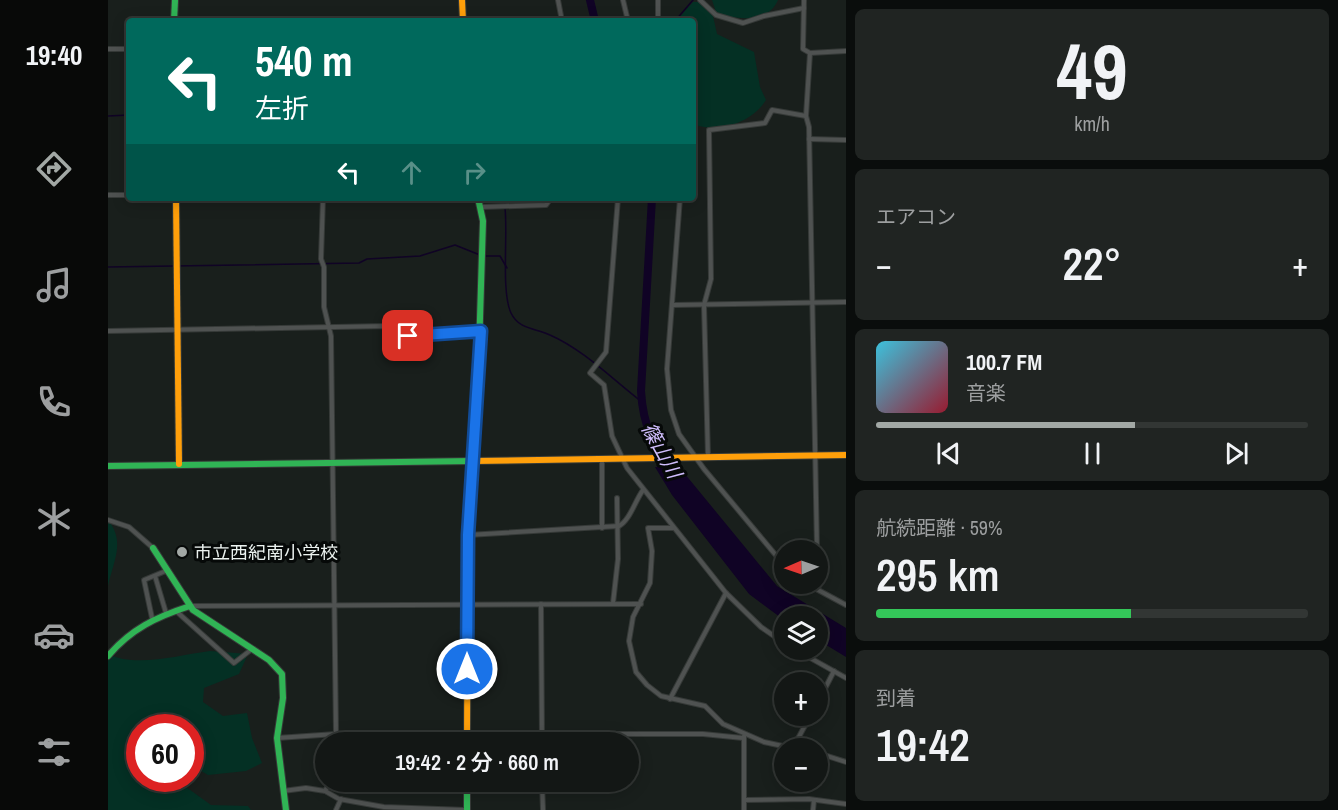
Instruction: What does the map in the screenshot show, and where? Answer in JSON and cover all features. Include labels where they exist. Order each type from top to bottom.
[{"type":"street","points":[[174,18],[175,0]]},
{"type":"street","points":[[462,0],[463,18]]},
{"type":"street","points":[[558,0],[561,18]]},
{"type":"street","points":[[623,0],[627,18]]},
{"type":"street","points":[[658,0],[658,18]]},
{"type":"street","points":[[700,0],[716,15],[743,23],[804,8]]},
{"type":"street","points":[[804,0],[803,49],[810,53],[846,51]]},
{"type":"street","points":[[108,50],[126,49]]},
{"type":"street","points":[[810,53],[806,116],[817,540]]},
{"type":"street","points":[[708,458],[704,305],[711,279],[709,130],[765,123],[772,110],[806,116]]},
{"type":"street","points":[[808,139],[846,140]]},
{"type":"street","points":[[108,195],[126,195]]},
{"type":"street","points":[[176,201],[180,464]]},
{"type":"street","points":[[323,201],[321,260],[324,267],[324,307],[331,327],[337,732]]},
{"type":"street","points":[[467,732],[468,535],[481,331],[482,255],[479,201]]},
{"type":"street","points":[[481,207],[546,205],[549,201]]},
{"type":"street","points":[[618,201],[608,341],[602,360],[590,374],[603,385],[609,425],[623,459],[643,490],[726,594],[774,636]]},
{"type":"street","points":[[680,201],[667,390],[679,434],[695,458],[774,553]]},
{"type":"street","points":[[673,305],[846,302]]},
{"type":"street","points":[[108,331],[388,326],[408,336],[481,331]]},
{"type":"street","points":[[108,466],[846,455]]},
{"type":"street","points":[[602,459],[602,528]]},
{"type":"street","points":[[468,535],[616,527],[627,522],[633,504],[643,490]]},
{"type":"street","points":[[613,603],[618,559],[617,498]]},
{"type":"street","points":[[108,520],[129,528],[153,548],[190,606],[269,660],[282,674],[283,698],[277,738],[286,810]]},
{"type":"street","points":[[674,528],[648,528],[652,551],[650,583],[633,617],[629,641],[636,672],[647,685],[670,699],[705,706],[723,724],[744,736]]},
{"type":"street","points":[[152,618],[144,580],[168,570]]},
{"type":"street","points":[[155,576],[166,613]]},
{"type":"street","points":[[670,699],[726,594]]},
{"type":"street","points":[[827,594],[846,605]]},
{"type":"street","points":[[541,604],[542,732]]},
{"type":"street","points":[[108,656],[133,629],[152,618],[190,606],[641,604]]},
{"type":"street","points":[[176,610],[234,663],[252,649]]},
{"type":"street","points":[[814,660],[846,678]]},
{"type":"street","points":[[828,683],[834,671]]},
{"type":"street","points":[[639,734],[744,736],[774,743]]},
{"type":"street","points":[[277,738],[315,736]]},
{"type":"street","points":[[744,736],[744,810]]},
{"type":"street","points":[[828,756],[846,762]]},
{"type":"street","points":[[283,791],[306,788],[315,789]]},
{"type":"street","points":[[327,792],[341,799],[384,807],[467,810],[467,792]]},
{"type":"street","points":[[542,792],[543,810]]},
{"type":"street","points":[[336,810],[341,799]]},
{"type":"street","points":[[744,800],[814,800],[846,804]]},
{"type":"street","points":[[813,810],[814,800]]},
{"type":"green space","points":[[712,0],[778,0],[767,13],[741,18],[716,12]]},
{"type":"green space","points":[[693,2],[701,2],[713,16],[717,34],[754,52],[760,87],[766,100],[752,115],[723,127],[696,125],[696,18],[679,18]]},
{"type":"green space","points":[[108,520],[116,536],[117,552],[108,586]]},
{"type":"green space","points":[[210,651],[248,654],[239,674],[204,688],[203,702],[223,716],[247,713],[252,738],[262,763],[246,771],[208,775],[204,773],[204,714],[126,714],[126,792],[193,792],[211,805],[248,806],[251,810],[108,810],[108,654],[131,660]]},
{"type":"shaded area","points":[[655,467],[680,468],[774,582],[774,594],[790,594],[810,606],[774,606],[774,613],[749,594],[672,495]]},
{"type":"shaded area","points":[[828,617],[846,628],[846,657],[828,646]]},
{"type":"waterway","name":"篠山川","points":[[590,0],[594,18]]},
{"type":"waterway","points":[[678,18],[693,0]]},
{"type":"waterway","points":[[108,116],[126,115]]},
{"type":"waterway","name":"篠山川","points":[[652,201],[642,404],[651,436],[675,476]]},
{"type":"waterway","points":[[505,208],[506,292],[514,319],[523,326],[562,341],[598,366],[642,402]]},
{"type":"waterway","points":[[108,267],[359,263],[367,259],[420,256],[455,245],[480,255]]},
{"type":"waterway","points":[[485,256],[500,256],[507,268]]},
{"type":"traffic: fast","points":[[174,18],[175,0]]},
{"type":"traffic: fast","points":[[478,383],[483,221],[479,201]]},
{"type":"traffic: fast","points":[[108,466],[473,461]]},
{"type":"traffic: fast","points":[[153,548],[193,610],[269,660],[282,674],[283,698],[277,738],[286,810]]},
{"type":"traffic: fast","points":[[108,656],[135,631],[190,606]]},
{"type":"traffic: fast","points":[[467,792],[467,810]]},
{"type":"traffic: slow","points":[[462,0],[463,18]]},
{"type":"traffic: slow","points":[[176,201],[179,464]]},
{"type":"traffic: slow","points":[[467,732],[468,535],[478,383]]},
{"type":"traffic: slow","points":[[473,461],[846,455]]},
{"type":"place","name":"市立西紀南小学校","points":[[182,552]]},
{"type":"route","points":[[408,336],[481,331],[468,535],[467,669]]}]
